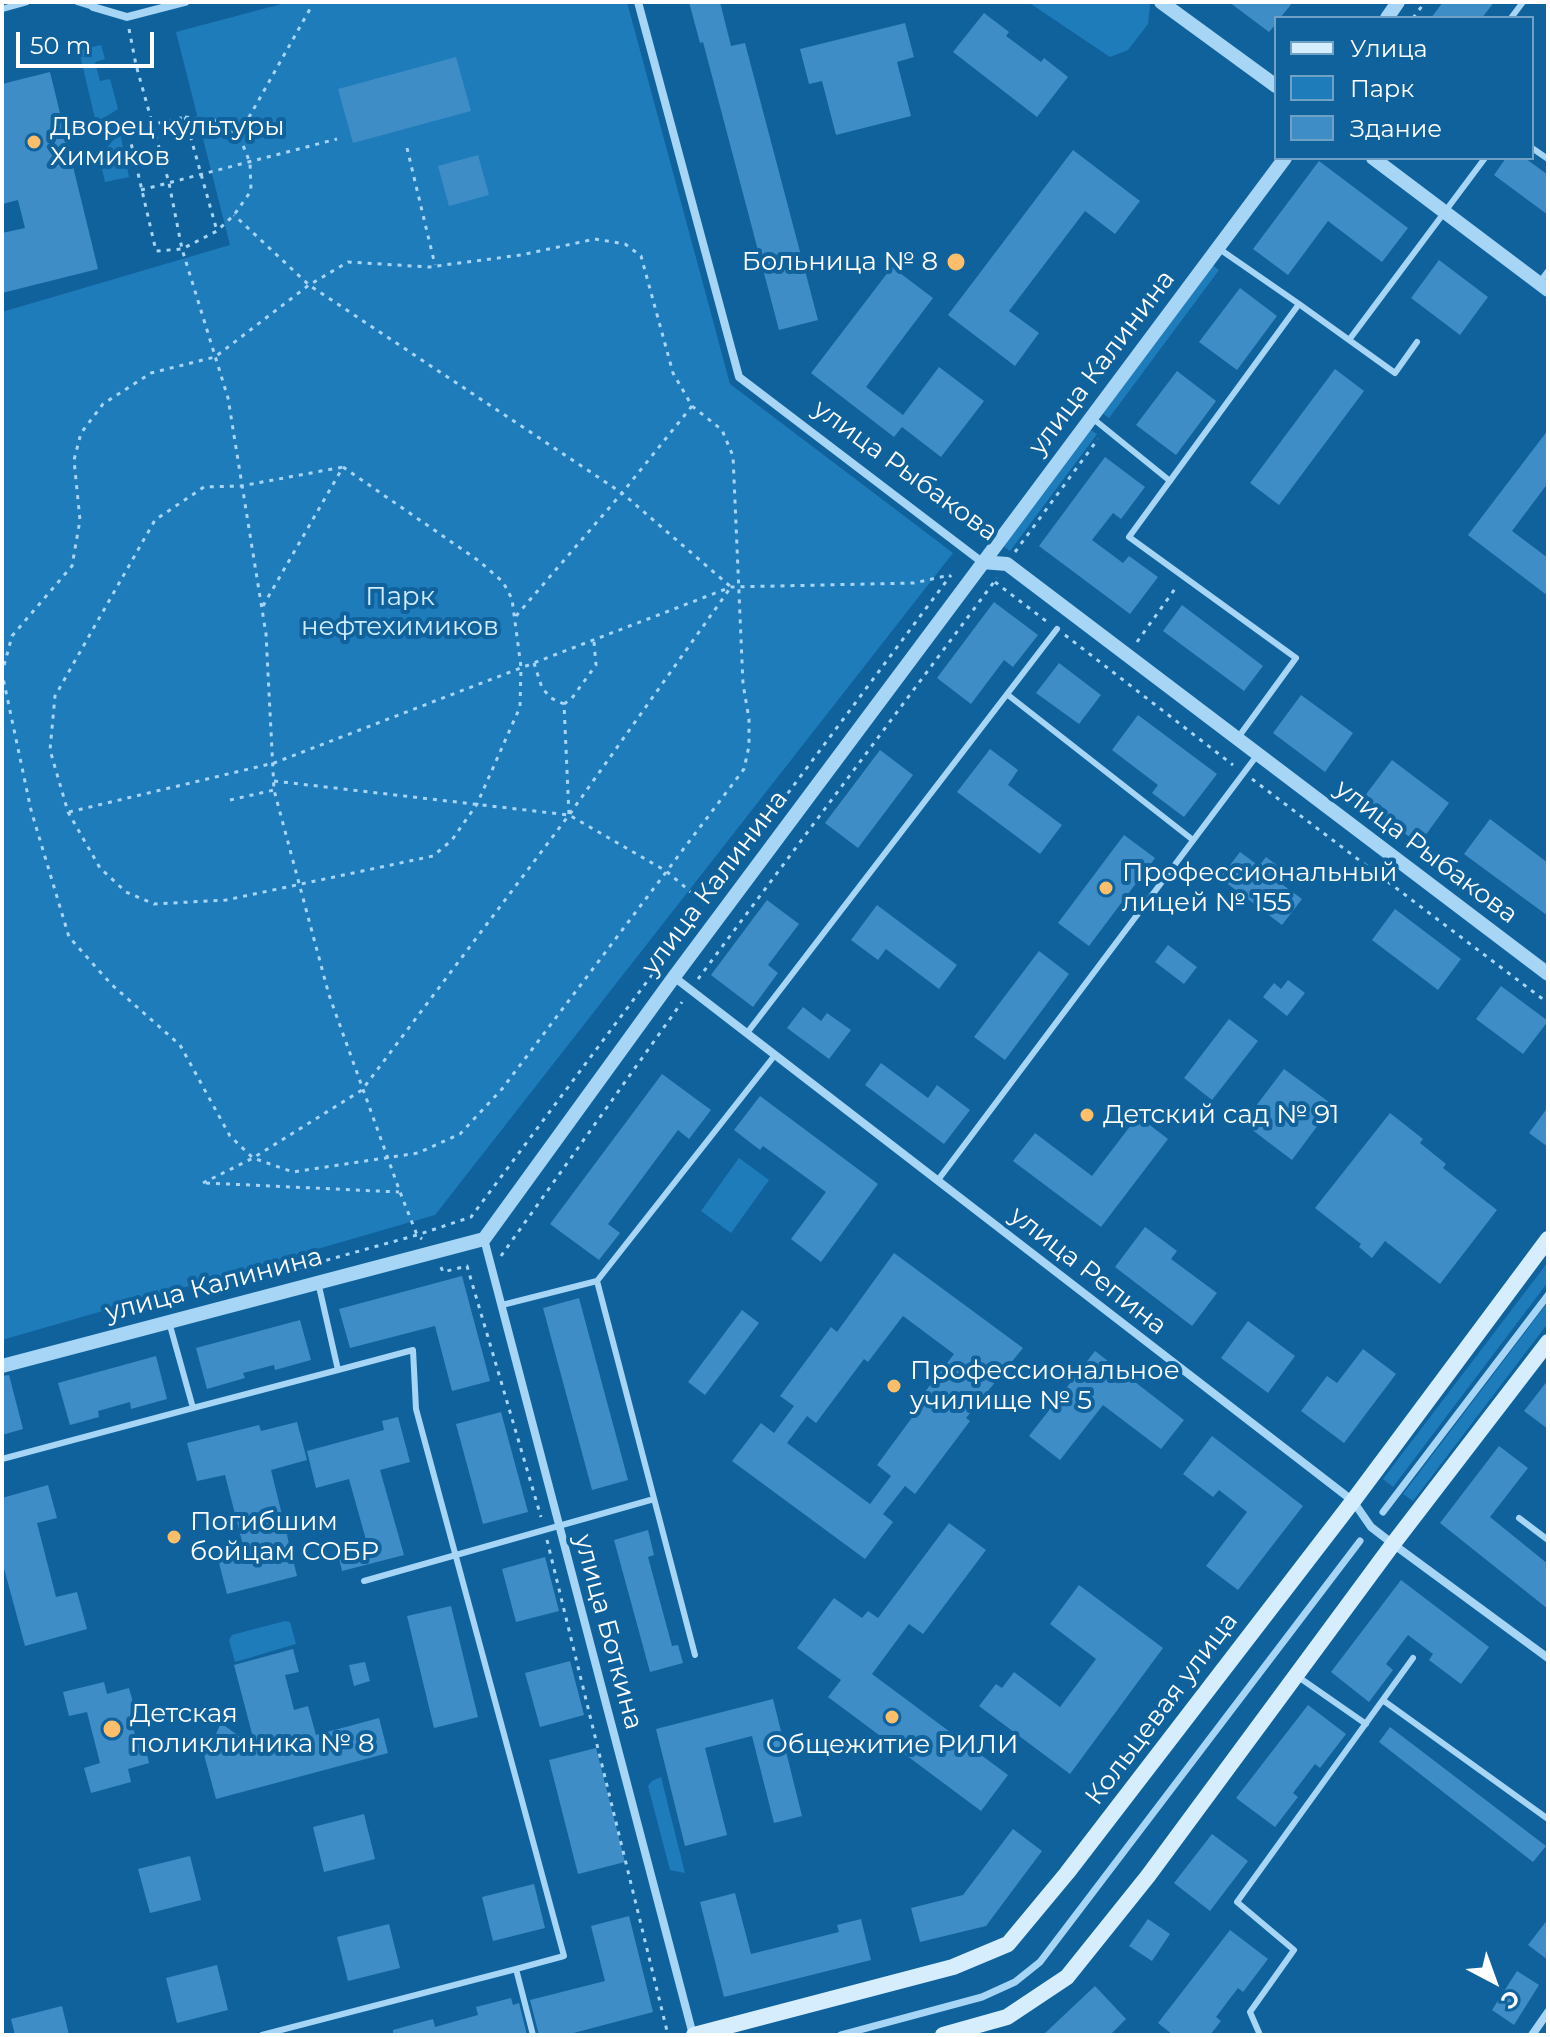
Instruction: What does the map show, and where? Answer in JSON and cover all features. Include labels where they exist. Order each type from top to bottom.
[{"type":"main road","name":"Кольцевая улица","points":[[693,2035],[953,1967],[1008,1944],[1067,1873],[1353,1501],[1548,1239]]},
{"type":"main road","points":[[943,2035],[1007,2017],[1067,1977],[1148,1876],[1393,1544],[1548,1342]]},
{"type":"street","points":[[92,4],[127,17],[185,2]]},
{"type":"street","name":"улица Рыбакова","points":[[638,2],[739,377],[982,562],[1007,564],[1548,974]]},
{"type":"street","points":[[1161,2],[1274,85]]},
{"type":"street","name":"улица Калинина","points":[[2,1366],[484,1239],[674,977],[1284,160]]},
{"type":"street","points":[[1376,160],[1543,287]]},
{"type":"street","name":"улица Репина","points":[[674,977],[1353,1501],[1371,1527],[1548,1658]]},
{"type":"street","name":"улица Боткина","points":[[484,1239],[693,2035]]},
{"type":"street","points":[[1383,1512],[1548,1295]]},
{"type":"street","points":[[841,2035],[982,1997],[1015,1982],[1040,1962],[1360,1541]]},
{"type":"street","points":[[1532,2035],[1548,2012]]},
{"type":"lane","points":[[2,9],[27,2]]},
{"type":"lane","points":[[77,2],[92,4]]},
{"type":"lane","points":[[1349,340],[1484,160]]},
{"type":"lane","points":[[1218,248],[1395,373],[1417,342]]},
{"type":"lane","points":[[1543,287],[1548,271]]},
{"type":"lane","points":[[1237,739],[1296,658],[1129,537],[1299,304]]},
{"type":"lane","points":[[1091,417],[1170,481]]},
{"type":"lane","points":[[747,1033],[1057,629]]},
{"type":"lane","points":[[1008,695],[1193,840]]},
{"type":"lane","points":[[938,1180],[1258,754]]},
{"type":"lane","points":[[502,1305],[597,1281],[775,1055]]},
{"type":"lane","points":[[597,1281],[695,1655]]},
{"type":"lane","points":[[318,1282],[338,1370]]},
{"type":"lane","points":[[169,1322],[193,1408]]},
{"type":"lane","points":[[2,1459],[413,1350],[416,1409],[564,1956],[262,2035]]},
{"type":"lane","points":[[364,1581],[654,1499]]},
{"type":"lane","points":[[1519,1518],[1548,1540]]},
{"type":"lane","points":[[1260,2035],[1250,2012],[1294,1950],[1237,1902],[1413,1658]]},
{"type":"lane","points":[[1296,1676],[1366,1724]]},
{"type":"lane","points":[[1384,1701],[1548,1819]]},
{"type":"lane","points":[[516,1969],[533,2035]]},
{"type":"path","points":[[239,135],[310,9]]},
{"type":"path","points":[[127,17],[136,65],[169,183],[182,249],[228,398],[266,634],[274,790],[298,887],[329,995],[417,1235],[437,1250],[443,1272],[467,1266],[544,1528],[668,2035]]},
{"type":"path","points":[[185,117],[217,231]]},
{"type":"path","points":[[185,117],[217,121],[239,135],[250,163],[251,191],[234,215],[217,231],[182,249],[156,251],[128,130],[185,117]]},
{"type":"path","points":[[141,190],[337,139]]},
{"type":"path","points":[[407,148],[435,266]]},
{"type":"path","points":[[234,215],[309,285],[622,493],[731,587]]},
{"type":"path","points":[[595,239],[625,244],[641,256],[673,373],[692,406],[722,430],[733,456],[743,684],[749,719],[749,746],[744,769],[502,1089],[460,1134],[418,1153],[293,1172],[253,1158],[230,1136],[180,1045],[111,984],[69,937],[31,810],[2,673],[12,636],[72,566],[80,520],[74,460],[81,433],[103,404],[151,373],[215,357],[309,285],[348,262],[435,266],[521,255],[595,239]]},
{"type":"path","points":[[516,616],[692,406]]},
{"type":"path","points":[[261,608],[343,467]]},
{"type":"path","points":[[343,467],[479,561],[503,582],[512,599],[521,667],[520,707],[477,804],[452,840],[433,856],[226,900],[154,904],[126,892],[100,868],[68,812],[50,750],[55,696],[155,520],[204,487],[241,486],[343,467]]},
{"type":"path","points":[[217,1291],[471,1217],[951,575]]},
{"type":"path","points":[[1135,644],[1183,576]]},
{"type":"path","points":[[502,1256],[691,990],[995,582],[1548,1003]]},
{"type":"path","points":[[68,812],[274,763],[731,587],[914,583]]},
{"type":"path","points":[[400,1192],[203,1183],[253,1158],[362,1090],[569,815],[731,587]]},
{"type":"path","points":[[564,704],[596,665],[594,642]]},
{"type":"path","points":[[534,662],[542,688],[551,698],[564,704]]},
{"type":"path","points":[[564,704],[569,815]]},
{"type":"path","points":[[274,781],[569,815],[666,871],[705,904]]},
{"type":"path","points":[[230,800],[274,790]]},
{"type":"green space","name":"Парк нефтехимиков","points":[[289,2],[627,2],[730,384],[953,553],[435,1215],[2,1340],[2,312],[230,245],[176,32]]},
{"type":"green space","points":[[1028,2],[1146,2],[1150,5],[1148,24],[1128,50],[1110,57]]},
{"type":"green space","points":[[101,45],[105,59],[95,62],[100,81],[110,79],[118,109],[96,123],[79,50]]},
{"type":"green space","points":[[120,133],[129,177],[105,182],[99,156]]},
{"type":"green space","points":[[1211,264],[1219,270],[1109,418],[1102,413]]},
{"type":"green space","points":[[1089,429],[1097,434],[1010,551],[1002,545]]},
{"type":"green space","points":[[739,1158],[769,1180],[731,1233],[701,1211]]},
{"type":"green space","points":[[1548,1262],[1548,1282],[1393,1487],[1383,1479]]},
{"type":"green space","points":[[1548,1302],[1548,1323],[1413,1501],[1403,1494]]},
{"type":"green space","points":[[290,1622],[296,1644],[235,1662],[229,1640],[232,1635]]},
{"type":"green space","points":[[661,1777],[685,1873],[670,1870],[648,1786]]},
{"type":"building","points":[[689,2],[720,2],[731,46],[745,43],[818,320],[779,330],[703,42],[700,43]]},
{"type":"building","points":[[1229,2],[1293,2],[1282,16],[1274,16],[1274,26],[1269,32]]},
{"type":"building","points":[[1443,2],[1494,2],[1484,16],[1432,16]]},
{"type":"building","points":[[984,13],[1009,32],[1006,36],[1041,62],[1044,58],[1068,77],[1037,117],[953,52]]},
{"type":"building","points":[[905,23],[914,57],[897,62],[911,116],[836,135],[822,81],[809,84],[800,49]]},
{"type":"building","points":[[456,57],[471,111],[353,143],[338,89]]},
{"type":"building","name":"Дворец культуры Химиков","points":[[50,72],[98,269],[2,293],[2,233],[25,228],[18,200],[2,204],[2,84]]},
{"type":"building","points":[[1073,150],[1140,201],[1115,234],[1085,211],[1009,311],[1039,333],[1015,366],[948,315]]},
{"type":"building","points":[[478,155],[489,195],[449,206],[438,166]]},
{"type":"building","points":[[1505,160],[1528,160],[1548,175],[1548,215],[1494,175]]},
{"type":"building","points":[[1319,161],[1408,228],[1382,262],[1328,221],[1288,275],[1253,249]]},
{"type":"building","points":[[1439,260],[1488,297],[1460,335],[1411,298]]},
{"type":"building","points":[[892,267],[933,298],[866,387],[903,415],[939,367],[984,401],[941,457],[902,427],[894,437],[811,373]]},
{"type":"building","points":[[1240,288],[1277,316],[1237,370],[1199,342]]},
{"type":"building","points":[[1335,369],[1364,391],[1279,505],[1250,483]]},
{"type":"building","points":[[1177,371],[1216,401],[1176,455],[1136,425]]},
{"type":"building","points":[[1548,430],[1548,483],[1512,531],[1548,558],[1548,596],[1468,535]]},
{"type":"building","points":[[1105,457],[1145,487],[1121,519],[1113,513],[1092,540],[1123,563],[1129,556],[1158,577],[1130,614],[1039,546]]},
{"type":"building","points":[[994,602],[1038,635],[1013,667],[1004,660],[971,704],[937,678]]},
{"type":"building","points":[[1182,605],[1263,666],[1244,691],[1163,631]]},
{"type":"building","points":[[1059,663],[1101,695],[1079,724],[1036,693]]},
{"type":"building","points":[[1301,695],[1353,733],[1325,772],[1273,733]]},
{"type":"building","points":[[1138,715],[1217,774],[1184,817],[1152,793],[1158,785],[1112,750]]},
{"type":"building","points":[[990,749],[1018,770],[1008,785],[1062,825],[1040,854],[957,792]]},
{"type":"building","points":[[880,750],[913,775],[858,848],[825,823]]},
{"type":"building","points":[[1392,760],[1449,803],[1419,844],[1361,801]]},
{"type":"building","points":[[1490,819],[1548,863],[1548,916],[1464,854]]},
{"type":"building","points":[[1124,835],[1155,858],[1089,946],[1058,923]]},
{"type":"building","points":[[1240,852],[1259,866],[1266,857],[1290,875],[1283,885],[1302,899],[1282,925],[1220,878]]},
{"type":"building","points":[[767,900],[799,924],[768,965],[778,973],[753,1007],[711,975]]},
{"type":"building","points":[[877,905],[957,965],[939,989],[886,949],[878,960],[851,940]]},
{"type":"building","points":[[1395,909],[1461,959],[1438,990],[1372,940]]},
{"type":"building","points":[[1168,945],[1197,967],[1184,984],[1155,962]]},
{"type":"building","points":[[1039,951],[1069,974],[1005,1060],[974,1037]]},
{"type":"building","points":[[1288,980],[1305,993],[1287,1016],[1263,997],[1274,983],[1281,989]]},
{"type":"building","points":[[1501,986],[1548,1021],[1523,1054],[1476,1019]]},
{"type":"building","points":[[803,1007],[821,1021],[827,1013],[851,1030],[829,1059],[787,1028]]},
{"type":"building","points":[[1229,1019],[1258,1041],[1212,1100],[1184,1078]]},
{"type":"building","points":[[881,1063],[928,1098],[937,1085],[970,1110],[944,1144],[865,1085]]},
{"type":"building","points":[[1284,1069],[1333,1105],[1292,1160],[1243,1123]]},
{"type":"building","points":[[662,1074],[711,1110],[689,1139],[678,1130],[608,1224],[620,1233],[599,1260],[550,1224]]},
{"type":"building","points":[[760,1096],[878,1184],[821,1262],[791,1239],[826,1192],[763,1146],[760,1150],[734,1130]]},
{"type":"building","points":[[1548,1107],[1548,1147],[1529,1133]]},
{"type":"building","points":[[1390,1113],[1423,1139],[1420,1143],[1446,1164],[1443,1168],[1497,1210],[1440,1284],[1385,1241],[1372,1258],[1359,1247],[1361,1244],[1315,1208]]},
{"type":"building","points":[[1138,1116],[1168,1139],[1101,1227],[1013,1161],[1035,1133],[1092,1176]]},
{"type":"building","points":[[1145,1227],[1177,1251],[1171,1259],[1217,1293],[1192,1326],[1115,1267]]},
{"type":"building","points":[[894,1253],[1023,1348],[966,1418],[970,1421],[915,1494],[905,1486],[883,1514],[893,1522],[865,1559],[732,1461],[761,1423],[774,1433],[794,1406],[780,1396],[831,1327],[837,1332]],"holes":[[[903,1316],[954,1354],[921,1397],[925,1400],[877,1465],[891,1476],[870,1504],[787,1443],[807,1416],[816,1423],[864,1359],[868,1362]]]},
{"type":"building","points":[[462,1276],[490,1381],[452,1391],[435,1326],[350,1348],[339,1309]]},
{"type":"building","points":[[579,1298],[628,1480],[592,1490],[543,1308]]},
{"type":"building","points":[[742,1310],[759,1323],[705,1395],[688,1382]]},
{"type":"building","points":[[300,1320],[311,1360],[275,1370],[274,1365],[243,1373],[245,1378],[207,1389],[196,1348]]},
{"type":"building","points":[[1248,1321],[1295,1356],[1268,1393],[1221,1358]]},
{"type":"building","points":[[1363,1349],[1396,1374],[1344,1443],[1301,1411],[1327,1376],[1337,1383]]},
{"type":"building","points":[[1095,1351],[1184,1420],[1161,1449],[1103,1405],[1060,1460],[1029,1436]]},
{"type":"building","points":[[156,1356],[167,1399],[131,1409],[130,1402],[98,1411],[99,1417],[70,1425],[58,1383]]},
{"type":"building","points":[[9,1375],[23,1429],[2,1435],[2,1376]]},
{"type":"building","points":[[1548,1380],[1548,1429],[1524,1411]]},
{"type":"building","points":[[501,1412],[528,1512],[483,1524],[456,1424]]},
{"type":"building","points":[[398,1417],[410,1462],[380,1470],[404,1555],[342,1571],[338,1554],[368,1547],[349,1479],[316,1488],[307,1451],[384,1430],[382,1421]]},
{"type":"building","points":[[297,1422],[307,1460],[271,1470],[297,1576],[227,1594],[217,1555],[244,1549],[225,1475],[197,1481],[187,1443],[259,1425],[261,1431]]},
{"type":"building","points":[[1212,1436],[1303,1506],[1238,1590],[1206,1566],[1247,1512],[1219,1490],[1213,1497],[1183,1474]]},
{"type":"building","points":[[1499,1446],[1528,1468],[1490,1517],[1548,1564],[1548,1609],[1440,1523]]},
{"type":"building","points":[[48,1485],[57,1518],[37,1523],[56,1597],[77,1592],[87,1629],[25,1646],[2,1561],[2,1498]]},
{"type":"building","points":[[949,1523],[986,1550],[923,1634],[909,1624],[872,1674],[1008,1775],[981,1811],[828,1697],[841,1680],[797,1648],[834,1598],[862,1618],[868,1611],[878,1618]]},
{"type":"building","points":[[648,1530],[654,1555],[648,1557],[672,1646],[678,1645],[683,1663],[650,1672],[614,1540]]},
{"type":"building","points":[[545,1557],[559,1611],[516,1622],[502,1569]]},
{"type":"building","points":[[1401,1580],[1489,1647],[1461,1684],[1429,1660],[1433,1654],[1408,1635],[1386,1664],[1393,1670],[1369,1702],[1331,1672]]},
{"type":"building","points":[[1079,1585],[1163,1648],[1070,1774],[979,1706],[996,1684],[1002,1688],[1014,1672],[1060,1707],[1096,1659],[1050,1624]]},
{"type":"building","points":[[451,1606],[478,1717],[434,1728],[407,1616]]},
{"type":"building","points":[[293,1649],[299,1672],[285,1675],[294,1710],[308,1706],[316,1735],[379,1718],[388,1753],[216,1799],[200,1740],[216,1734],[221,1723],[256,1749],[234,1665]]},
{"type":"building","points":[[570,1661],[584,1715],[540,1727],[525,1673]]},
{"type":"building","points":[[365,1662],[370,1681],[354,1686],[349,1665]]},
{"type":"building","name":"Детская поликлиника № 8","points":[[104,1682],[107,1694],[129,1688],[136,1713],[130,1715],[137,1743],[144,1742],[149,1763],[128,1769],[131,1782],[91,1793],[84,1768],[100,1763],[87,1712],[69,1716],[63,1692]]},
{"type":"building","points":[[773,1699],[802,1816],[774,1823],[752,1736],[705,1748],[727,1835],[685,1846],[656,1729]]},
{"type":"building","points":[[1308,1705],[1346,1734],[1320,1768],[1315,1764],[1293,1793],[1298,1797],[1275,1827],[1236,1798]]},
{"type":"building","points":[[1390,1727],[1546,1846],[1533,1862],[1379,1742]]},
{"type":"building","points":[[596,1748],[625,1862],[578,1874],[549,1760]]},
{"type":"building","points":[[364,1814],[375,1859],[324,1872],[313,1827]]},
{"type":"building","points":[[1013,1829],[1042,1851],[986,1926],[920,1942],[911,1908],[963,1895]]},
{"type":"building","points":[[1212,1834],[1248,1861],[1210,1911],[1174,1883]]},
{"type":"building","points":[[190,1856],[201,1900],[150,1913],[138,1869]]},
{"type":"building","points":[[534,1884],[545,1928],[493,1941],[482,1897]]},
{"type":"building","points":[[735,1893],[751,1954],[839,1932],[837,1925],[861,1919],[871,1960],[724,1997],[700,1902]]},
{"type":"building","points":[[629,1916],[653,2012],[566,2035],[539,2035],[530,2000],[605,1981],[591,1926]]},
{"type":"building","points":[[1148,1919],[1170,1934],[1152,1961],[1129,1946]]},
{"type":"building","points":[[1548,1919],[1548,1960],[1528,1945]]},
{"type":"building","points":[[389,1924],[400,1968],[348,1981],[337,1937]]},
{"type":"building","points":[[1230,1930],[1268,1959],[1243,1992],[1238,1988],[1216,2017],[1221,2021],[1210,2035],[1173,2035],[1158,2023]]},
{"type":"building","points":[[217,1965],[228,2010],[177,2023],[166,1978]]},
{"type":"building","points":[[1517,1971],[1539,1985],[1514,2025],[1492,2010]]},
{"type":"building","points":[[1095,1986],[1126,2019],[1110,2035],[1043,2035]]},
{"type":"building","points":[[511,1998],[513,2005],[519,2003],[527,2035],[393,2035],[393,2030],[433,2019],[435,2027],[478,2015],[476,2007]]},
{"type":"building","points":[[62,2006],[69,2035],[15,2035],[11,2019]]},
{"type":"place","name":"Дворец культуры Химиков","points":[[34,142]]},
{"type":"place","name":"Больница № 8","points":[[956,262]]},
{"type":"place","name":"Профессиональный лицей № 155","points":[[1106,888]]},
{"type":"place","name":"Детский сад № 91","points":[[1087,1115]]},
{"type":"place","name":"Профессиональное училище № 5","points":[[894,1386]]},
{"type":"place","name":"Погибшим бойцам СОБР","points":[[174,1537]]},
{"type":"place","name":"Общежитие РИЛИ","points":[[892,1717]]},
{"type":"place","name":"Детская поликлиника № 8","points":[[112,1729]]}]
